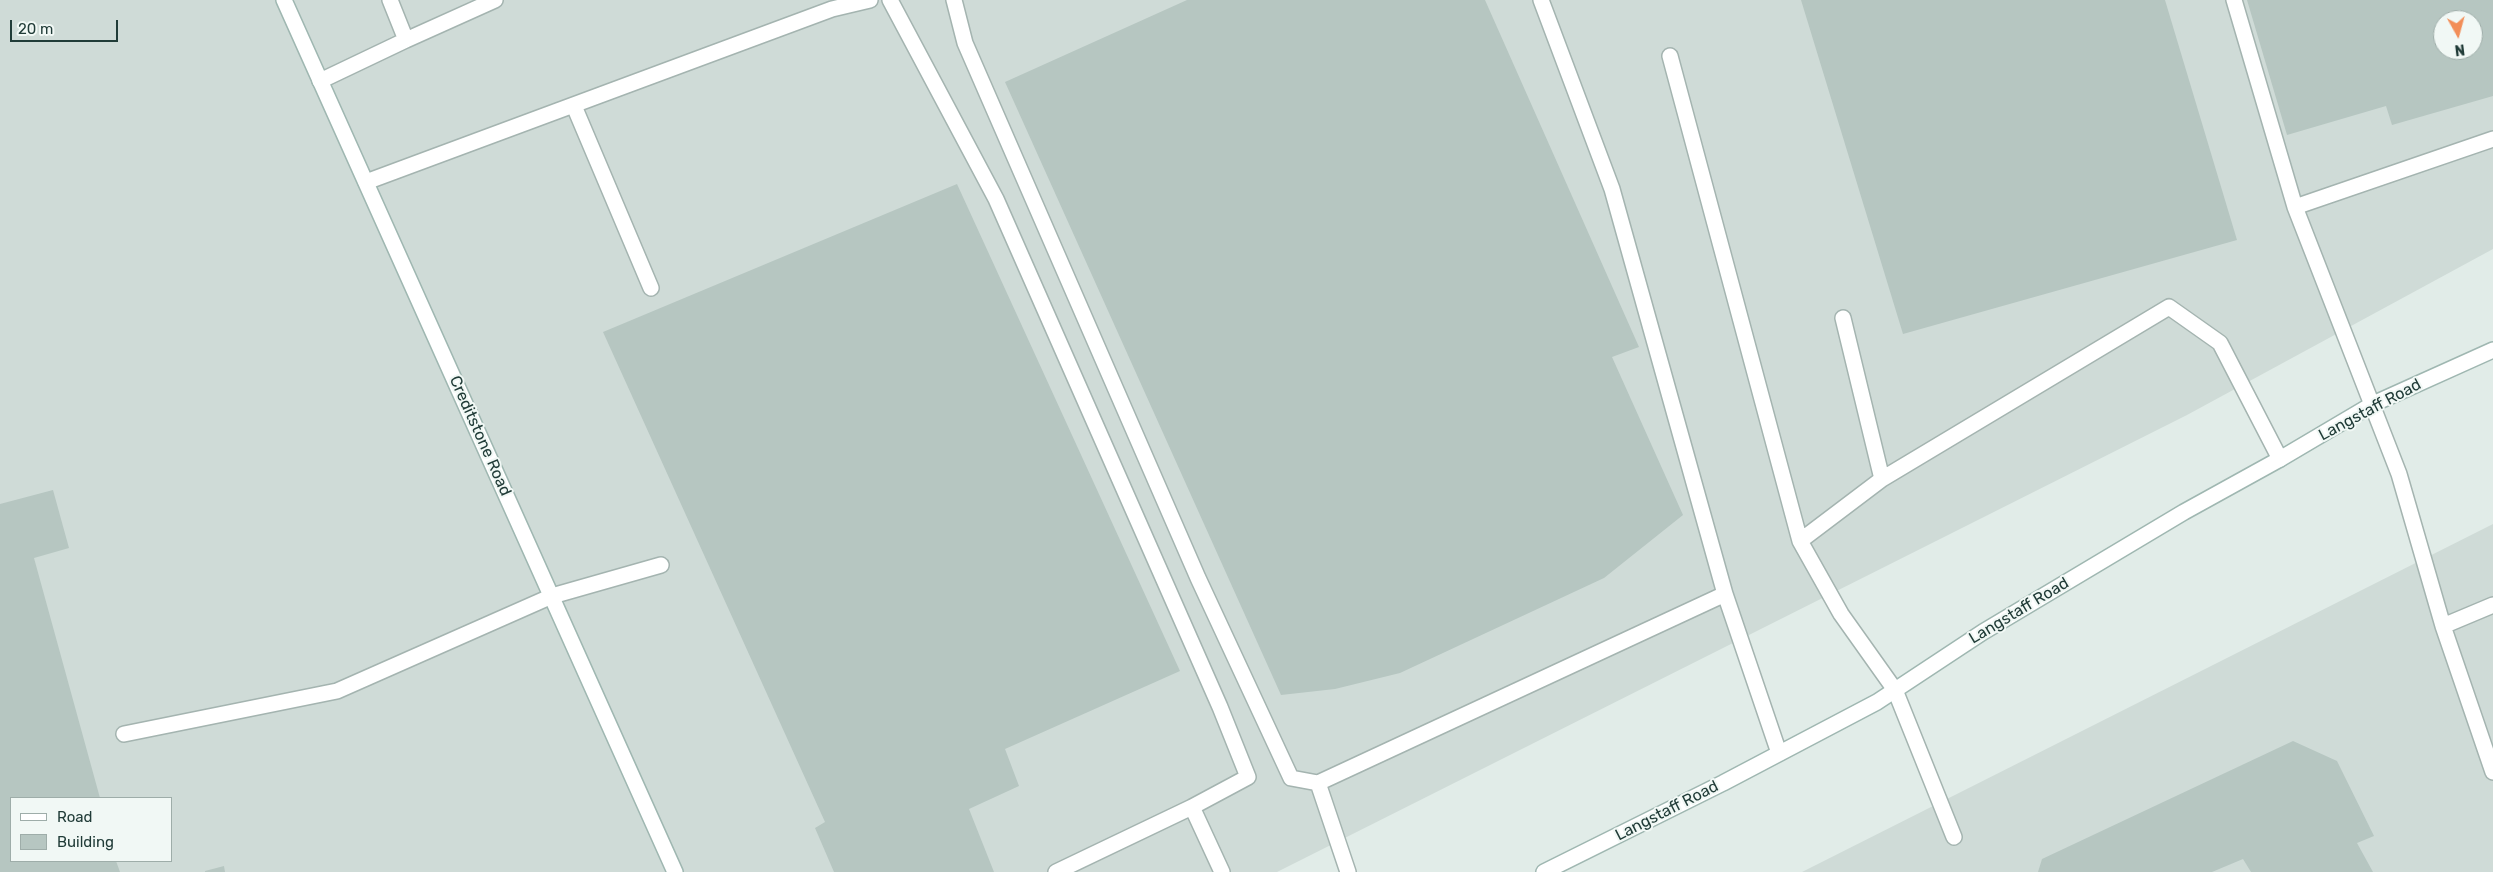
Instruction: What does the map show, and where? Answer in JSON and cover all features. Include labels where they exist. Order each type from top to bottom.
[{"type":"street","name":"Creditstone Road","points":[[284,0],[675,872]]},
{"type":"street","points":[[390,0],[406,40]]},
{"type":"street","points":[[320,81],[495,0]]},
{"type":"street","points":[[366,182],[832,9],[870,0]]},
{"type":"street","points":[[890,0],[996,199],[1220,707],[1248,778],[1056,872]]},
{"type":"street","points":[[954,0],[965,44],[1210,604],[1291,778],[1318,783],[1725,594]]},
{"type":"street","points":[[1541,0],[1612,188],[1725,594],[1779,753]]},
{"type":"street","points":[[2234,0],[2295,207],[2399,474],[2443,626],[2493,772]]},
{"type":"street","points":[[1670,56],[1800,541],[1841,614],[1895,690],[1954,837]]},
{"type":"street","points":[[574,106],[651,288]]},
{"type":"street","points":[[2295,207],[2493,139]]},
{"type":"street","points":[[1800,541],[1882,479],[2169,307],[2220,343],[2280,459]]},
{"type":"street","points":[[1843,318],[1882,479]]},
{"type":"street","name":"Langstaff Road","points":[[1544,872],[1877,702],[2017,612],[2184,512],[2280,459],[2373,404],[2493,350]]},
{"type":"street","points":[[124,734],[337,691],[552,596],[661,565]]},
{"type":"street","points":[[2443,626],[2493,605]]},
{"type":"street","points":[[1318,783],[1348,872]]},
{"type":"street","points":[[1192,807],[1222,872]]},
{"type":"shaded area","points":[[0,0],[2493,0],[2493,249],[2187,415],[1277,872],[0,872]]},
{"type":"shaded area","points":[[2493,524],[2493,872],[1802,872]]},
{"type":"building","points":[[1187,0],[1485,0],[1639,347],[1612,357],[1683,515],[1604,578],[1400,673],[1335,689],[1281,695],[1005,82]]},
{"type":"building","points":[[1801,0],[2165,0],[2237,240],[1903,334]]},
{"type":"building","points":[[2247,0],[2493,0],[2493,96],[2392,125],[2386,106],[2287,135]]},
{"type":"building","points":[[957,184],[1180,671],[1005,749],[1019,786],[969,809],[994,872],[834,872],[815,828],[825,822],[603,332]]},
{"type":"building","points":[[53,490],[69,548],[34,558],[100,797],[10,797],[10,862],[116,862],[120,872],[0,872],[0,504]]},
{"type":"building","points":[[2293,741],[2337,761],[2374,836],[2357,843],[2373,872],[2251,872],[2243,859],[2212,872],[2038,872],[2042,859]]},
{"type":"building","points":[[224,866],[225,872],[205,872],[205,871]]}]
